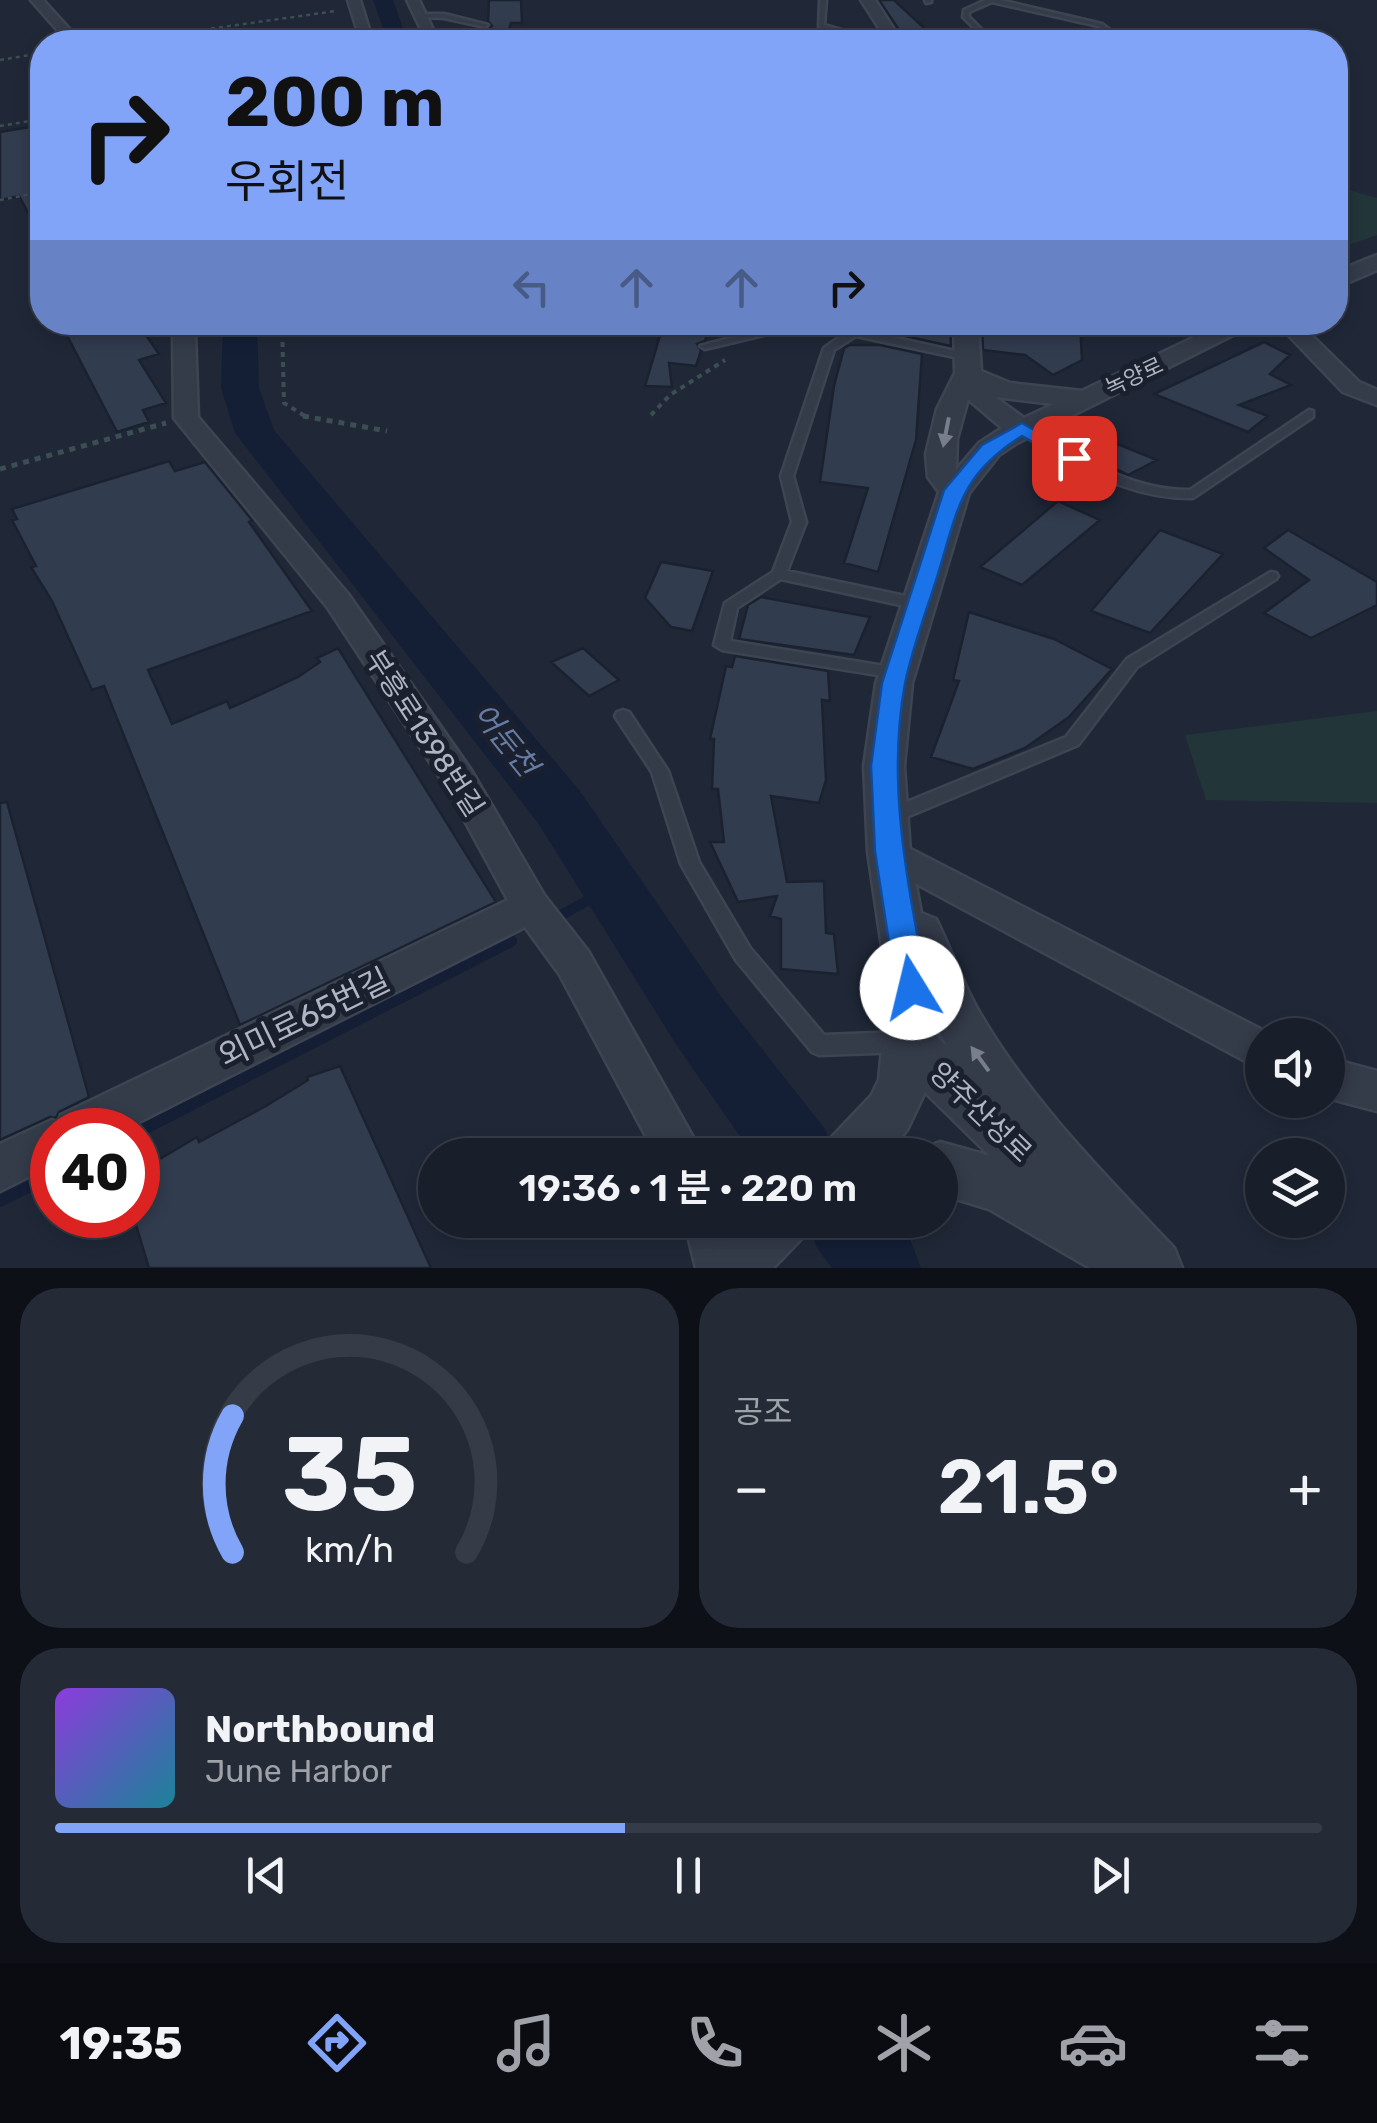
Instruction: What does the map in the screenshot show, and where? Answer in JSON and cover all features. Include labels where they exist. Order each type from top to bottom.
[{"type":"street","points":[[37,0],[64,30]]},
{"type":"street","points":[[413,0],[428,30]]},
{"type":"street","points":[[868,0],[887,30]]},
{"type":"street","points":[[355,4],[363,30]]},
{"type":"street","points":[[1348,276],[1377,262]]},
{"type":"street","points":[[184,335],[186,418]]},
{"type":"street","points":[[954,490],[942,476],[942,452],[955,388],[965,365],[966,335]]},
{"type":"street","name":"녹양로","points":[[1022,429],[1219,335]]},
{"type":"street","points":[[1299,335],[1350,387],[1377,398]]},
{"type":"street","points":[[965,365],[1005,391],[1040,398],[1084,399]]},
{"type":"street","points":[[965,365],[982,403],[1022,429]]},
{"type":"street","name":"부흥로1398번길","points":[[186,418],[338,601],[459,779],[531,906],[574,963],[671,1138]]},
{"type":"street","name":"양주산성로","points":[[1022,429],[989,449],[954,490],[897,673],[884,766],[890,850],[912,988],[907,1041],[1152,1268]]},
{"type":"street","points":[[890,850],[1245,1042]]},
{"type":"street","points":[[890,850],[932,973],[971,1047],[1036,1135],[1152,1268]]},
{"type":"street","name":"외미로65번길","points":[[122,1108],[531,906]]},
{"type":"street","points":[[868,1138],[889,1113],[904,1083],[907,1041]]},
{"type":"street","points":[[1345,1082],[1377,1090]]},
{"type":"street","points":[[0,1168],[30,1153]]},
{"type":"street","points":[[958,1173],[1000,1185],[1143,1268]]},
{"type":"lane","points":[[823,0],[821,26],[835,30]]},
{"type":"lane","points":[[979,30],[966,18],[966,10],[992,0],[1100,25],[1107,30]]},
{"type":"lane","points":[[423,16],[444,16],[485,26]]},
{"type":"lane","points":[[705,346],[757,335]]},
{"type":"lane","points":[[850,335],[830,348],[787,476],[799,522],[779,574],[730,606],[722,645],[897,673]]},
{"type":"lane","points":[[860,335],[965,365]]},
{"type":"lane","points":[[1022,429],[1099,472],[1170,497],[1192,494],[1309,414]]},
{"type":"lane","points":[[779,574],[919,604]]},
{"type":"lane","points":[[890,850],[1072,741],[1132,662],[1271,576]]},
{"type":"lane","points":[[623,716],[660,771],[690,864],[743,954],[819,1045],[907,1041]]},
{"type":"path","points":[[191,30],[355,4]]},
{"type":"path","points":[[0,60],[30,55]]},
{"type":"path","points":[[0,126],[30,121]]},
{"type":"path","points":[[0,200],[30,194]]},
{"type":"path","points":[[282,335],[284,403],[306,418],[387,431]]},
{"type":"path","points":[[652,414],[670,396],[722,363],[749,337]]},
{"type":"path","points":[[0,469],[186,418]]},
{"type":"green space","points":[[1348,190],[1377,198],[1377,235],[1348,245]]},
{"type":"green space","points":[[1377,711],[1377,803],[1206,800],[1185,735]]},
{"type":"building","points":[[489,0],[521,0],[522,23],[511,23],[509,30],[487,30],[492,26],[488,21]]},
{"type":"building","points":[[879,0],[894,0],[926,30],[899,30]]},
{"type":"building","points":[[30,127],[30,216],[19,196],[0,200],[0,132]]},
{"type":"building","points":[[67,335],[146,335],[159,354],[139,360],[166,403],[143,410],[149,422],[117,432]]},
{"type":"building","points":[[660,335],[707,335],[705,341],[697,344],[701,351],[696,366],[669,363],[672,387],[645,386]]},
{"type":"building","points":[[900,335],[951,335],[951,346]]},
{"type":"building","points":[[982,335],[1081,335],[1082,360],[1053,375],[1025,355],[983,350]]},
{"type":"building","points":[[1264,342],[1290,355],[1270,374],[1291,385],[1239,405],[1268,416],[1248,432],[1154,394]]},
{"type":"building","points":[[880,345],[922,354],[916,440],[878,572],[844,563],[868,488],[820,482],[834,386],[844,348]]},
{"type":"building","points":[[1110,441],[1157,460],[1128,475],[1080,452]]},
{"type":"building","points":[[169,461],[175,471],[205,462],[252,520],[249,522],[312,611],[148,670],[172,724],[227,701],[230,708],[259,695],[298,677],[320,662],[317,658],[338,648],[496,902],[240,1025],[104,686],[92,690],[12,520],[17,519],[12,509]]},
{"type":"building","points":[[1058,501],[1100,520],[1022,585],[980,567]]},
{"type":"building","points":[[1160,530],[1223,554],[1150,633],[1091,611]]},
{"type":"building","points":[[1288,530],[1377,582],[1377,605],[1311,638],[1264,613],[1309,580],[1264,548]]},
{"type":"building","points":[[661,562],[713,571],[692,631],[671,627],[645,598]]},
{"type":"building","points":[[761,597],[870,617],[854,655],[739,639],[748,605]]},
{"type":"building","points":[[969,612],[1054,639],[1112,669],[1069,717],[1025,748],[973,769],[931,757],[959,681],[953,680]]},
{"type":"building","points":[[583,648],[619,680],[589,696],[551,662]]},
{"type":"building","points":[[735,656],[828,671],[830,701],[822,700],[826,780],[819,803],[771,796],[787,882],[824,881],[826,933],[834,934],[838,974],[781,969],[781,919],[770,916],[777,896],[738,902],[710,842],[724,842],[718,789],[712,789],[714,739],[710,739],[726,666],[732,667]]},
{"type":"building","points":[[7,802],[89,1097],[67,1108],[30,1108],[30,1126],[0,1140],[0,803]]},
{"type":"building","points":[[340,1066],[431,1268],[149,1268],[140,1238],[160,1238],[160,1159],[197,1137],[199,1142],[266,1106],[308,1080],[307,1077]]},
{"type":"waterway","name":"어둔천","points":[[383,0],[394,30]]},
{"type":"waterway","name":"어둔천","points":[[240,335],[240,388],[255,433],[559,807],[701,1024],[785,1138]]},
{"type":"waterway","points":[[563,914],[612,887]]},
{"type":"waterway","points":[[160,1121],[511,941]]},
{"type":"waterway","points":[[0,1201],[30,1186]]},
{"type":"waterway","name":"어둔천","points":[[858,1238],[881,1268]]},
{"type":"route","points":[[912,988],[889,852],[884,766],[894,683],[954,490],[968,472],[989,449],[1022,429],[1074,458]]}]
